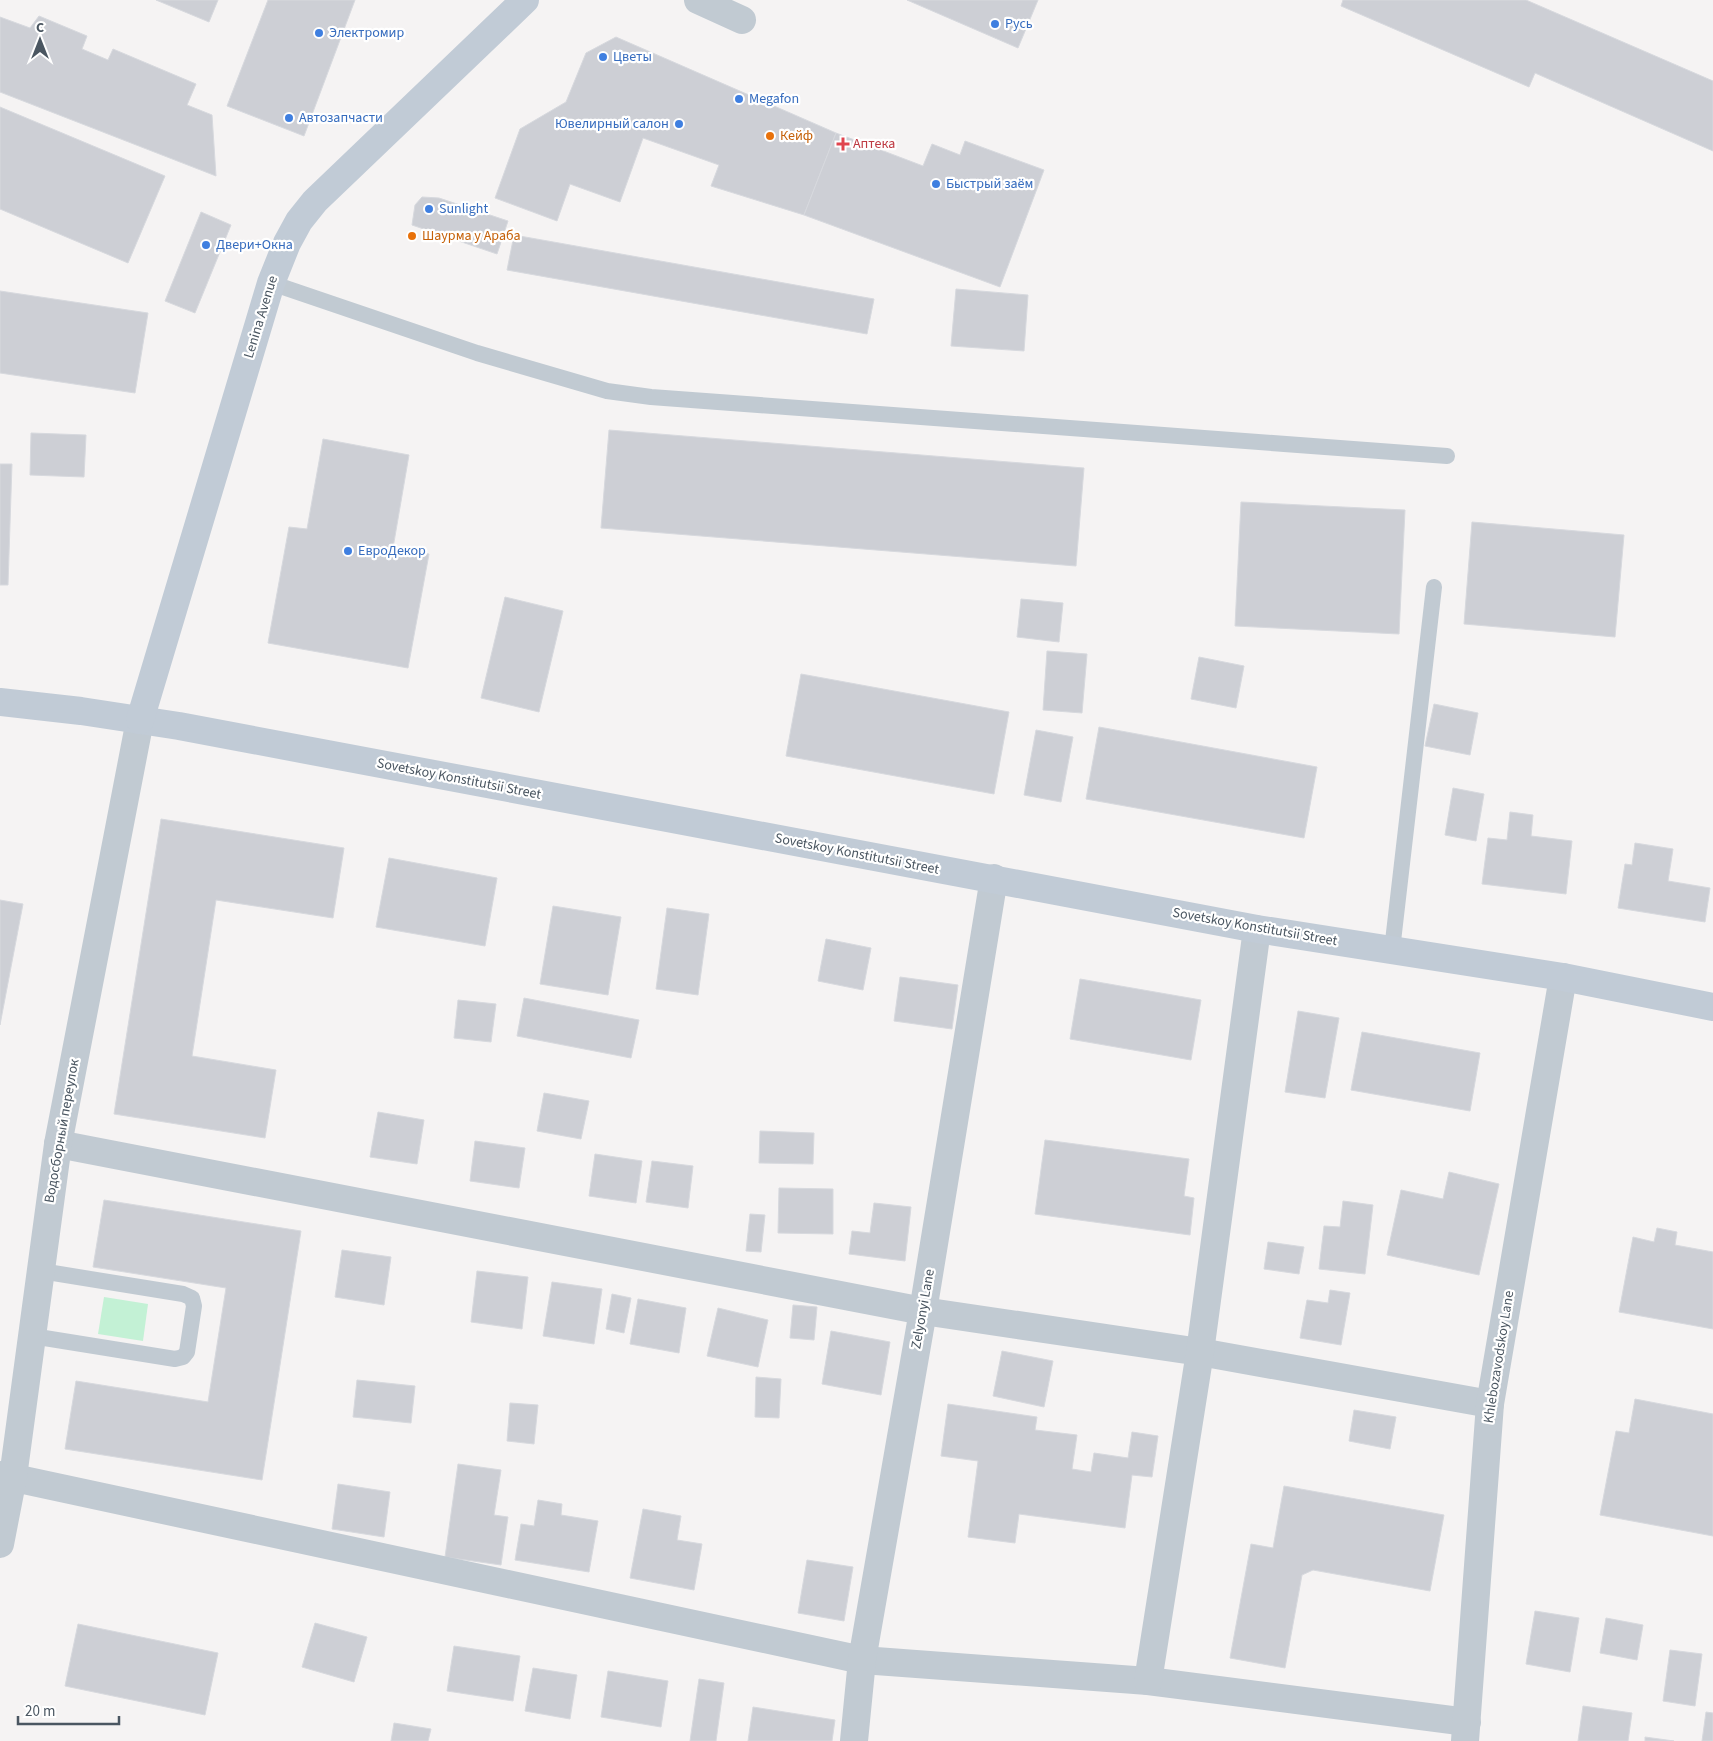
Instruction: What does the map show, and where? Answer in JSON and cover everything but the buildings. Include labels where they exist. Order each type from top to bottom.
[{"type":"main road","name":"Lenina Avenue","points":[[140,720],[271,284],[287,243],[315,200],[525,0]]},
{"type":"main road","name":"Sovetskoy Konstitutsii Street","points":[[0,702],[140,720],[1257,928],[1562,977],[1713,1007]]},
{"type":"street","points":[[698,0],[742,20]]},
{"type":"street","name":"Водосборный переулок","points":[[0,1544],[6,1476],[32,1336],[58,1144],[140,720]]},
{"type":"street","name":"Zelyonyi Lane","points":[[854,1741],[862,1660],[923,1311],[994,878]]},
{"type":"street","points":[[1148,1681],[1200,1352],[1257,928]]},
{"type":"street","name":"Khlebozavodskoy Lane","points":[[1466,1731],[1490,1404],[1562,977]]},
{"type":"street","points":[[58,1144],[923,1311],[1200,1352],[1490,1404]]},
{"type":"street","points":[[6,1476],[862,1660],[1148,1681],[1466,1731]]},
{"type":"lane","points":[[271,284],[477,353],[607,390],[651,397],[1447,456]]},
{"type":"lane","points":[[1392,950],[1434,587]]},
{"type":"lane","points":[[32,1336],[175,1359],[183,1357],[187,1352],[194,1306],[192,1298],[183,1294],[41,1272]]},
{"type":"green space","points":[[104,1297],[148,1304],[143,1341],[98,1334]]},
{"type":"place","name":"Русь","points":[[995,24]]},
{"type":"place","name":"Электромир","points":[[319,33]]},
{"type":"place","name":"Цветы","points":[[603,57]]},
{"type":"place","name":"Megafon","points":[[739,99]]},
{"type":"place","name":"Автозапчасти","points":[[289,118]]},
{"type":"place","name":"Ювелирный салон","points":[[679,124]]},
{"type":"place","name":"Кейф","points":[[770,136]]},
{"type":"place","name":"Аптека","points":[[843,144]]},
{"type":"place","name":"Быстрый заём","points":[[936,184]]},
{"type":"place","name":"Sunlight","points":[[429,209]]},
{"type":"place","name":"Шаурма у Араба","points":[[412,236]]},
{"type":"place","name":"Двери+Окна","points":[[206,245]]},
{"type":"place","name":"ЕвроДекор","points":[[348,551]]}]
